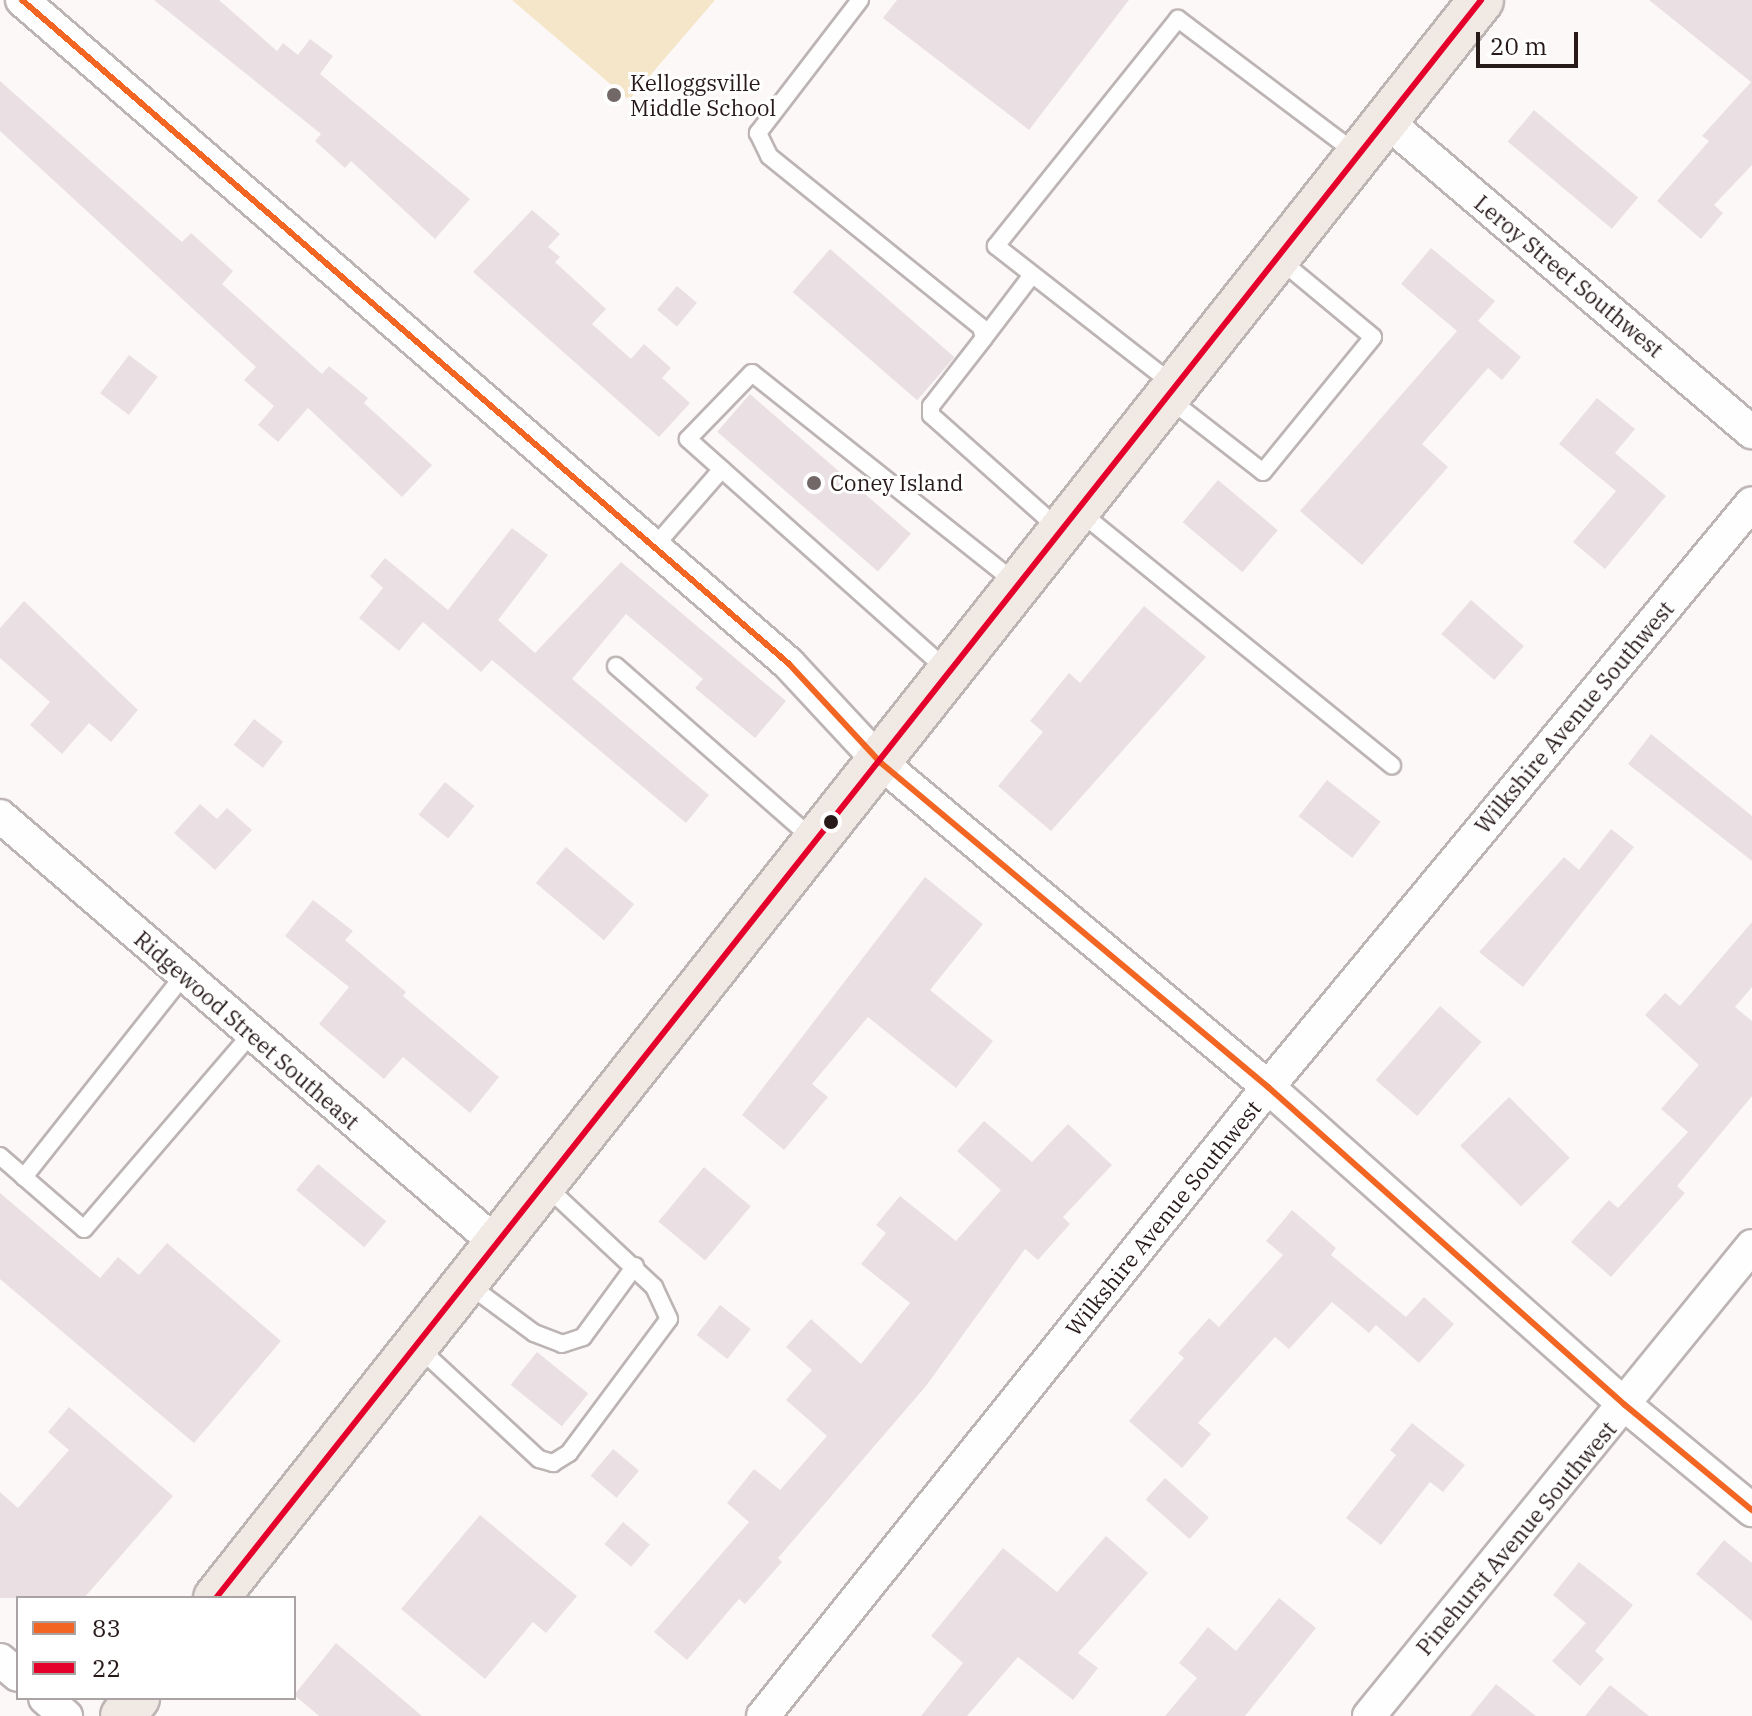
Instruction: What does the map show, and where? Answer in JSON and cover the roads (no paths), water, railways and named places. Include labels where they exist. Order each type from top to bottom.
[{"type":"main road","points":[[218,1596],[495,1242],[881,763],[1481,0]]},
{"type":"main road","points":[[123,1716],[135,1700]]},
{"type":"street","points":[[22,0],[789,664],[881,763],[1268,1087],[1625,1405],[1752,1510]]},
{"type":"street","name":"Leroy Street Southwest","points":[[1385,120],[1752,432]]},
{"type":"street","name":"Wilkshire Avenue Southwest","points":[[763,1716],[1268,1087],[1752,503]]},
{"type":"street","name":"Ridgewood Street Southeast","points":[[0,816],[495,1242]]},
{"type":"street","name":"Pinehurst Avenue Southwest","points":[[1369,1716],[1752,1246]]},
{"type":"street","points":[[0,1660],[16,1673]]},
{"type":"street","points":[[47,1700],[66,1716]]},
{"type":"lane","points":[[860,0],[758,133],[769,156],[981,327],[984,338]]},
{"type":"lane","points":[[1277,258],[1373,337],[1263,472],[996,246],[1178,19],[1358,155]]},
{"type":"lane","points":[[1032,275],[931,406],[931,415],[1392,766]]},
{"type":"lane","points":[[951,674],[688,439],[752,373],[1020,586]]},
{"type":"lane","points":[[654,547],[722,469]]},
{"type":"lane","points":[[616,666],[817,842]]},
{"type":"lane","points":[[24,1177],[184,975]]},
{"type":"lane","points":[[0,1156],[84,1229],[252,1033]]},
{"type":"lane","points":[[415,1344],[511,1435],[553,1463],[569,1453],[669,1319],[667,1305],[635,1266],[543,1183]]},
{"type":"lane","points":[[464,1281],[534,1333],[562,1344],[583,1337],[635,1266]]},
{"type":"place","name":"Kelloggsville Middle School","points":[[614,95]]},
{"type":"place","name":"Coney Island","points":[[814,483]]}]
